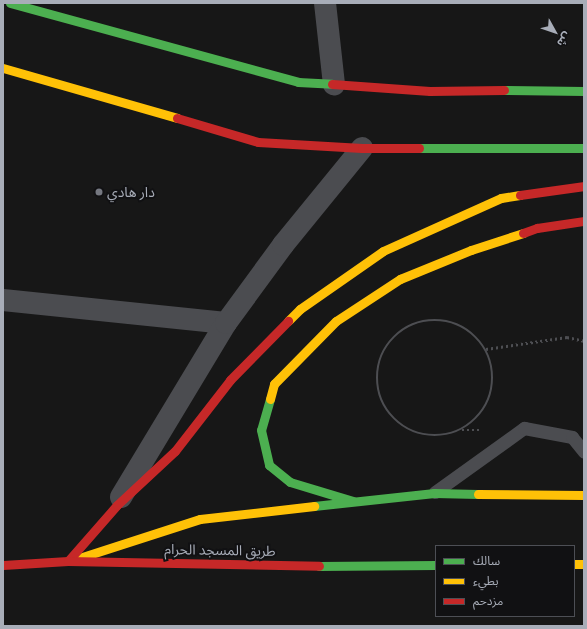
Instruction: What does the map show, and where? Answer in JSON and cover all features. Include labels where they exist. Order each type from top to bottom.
[{"type":"street","points":[[10,3],[298,82],[430,91],[584,91]]},
{"type":"street","points":[[325,3],[334,85]]},
{"type":"street","points":[[3,68],[258,142],[362,148],[584,148]]},
{"type":"street","points":[[116,505],[226,323],[283,245],[362,148]]},
{"type":"street","points":[[68,561],[116,505],[176,451],[230,380],[300,309],[383,251],[501,198],[584,186]]},
{"type":"street","points":[[353,501],[290,482],[269,465],[261,430],[274,384],[336,321],[400,279],[471,250],[537,228],[584,221]]},
{"type":"street","points":[[3,300],[226,323]]},
{"type":"street","points":[[68,561],[200,519],[434,492],[584,495]]},
{"type":"street","name":"طريق المسجد الحرام","points":[[3,565],[68,561],[332,566],[435,565]]},
{"type":"lane","points":[[434,492],[524,428],[572,436],[584,452]]},
{"type":"path","points":[[436,320],[456,324],[473,334],[486,349],[492,366],[493,385],[488,403],[477,418],[462,430],[444,436],[425,436],[407,430],[392,419],[382,404],[377,385],[378,365],[386,347],[399,332],[417,323],[436,320]]},
{"type":"path","points":[[486,349],[567,337],[584,341]]},
{"type":"traffic: fast","points":[[10,3],[298,82],[332,84]]},
{"type":"traffic: fast","points":[[504,90],[584,91]]},
{"type":"traffic: fast","points":[[419,148],[584,148]]},
{"type":"traffic: fast","points":[[270,399],[261,430],[269,465],[290,482],[353,501]]},
{"type":"traffic: fast","points":[[314,506],[434,493],[478,494]]},
{"type":"traffic: fast","points":[[319,566],[435,565]]},
{"type":"traffic: slow","points":[[3,68],[177,118]]},
{"type":"traffic: slow","points":[[288,321],[300,309],[383,251],[501,198],[520,195]]},
{"type":"traffic: slow","points":[[270,399],[274,384],[336,321],[400,279],[471,250],[523,233]]},
{"type":"traffic: slow","points":[[478,494],[584,495]]},
{"type":"traffic: slow","points":[[73,560],[200,519],[314,506]]},
{"type":"traffic: slow","points":[[575,564],[584,564]]},
{"type":"traffic: jam","points":[[332,84],[430,91],[504,90]]},
{"type":"traffic: jam","points":[[177,118],[258,142],[362,148],[419,148]]},
{"type":"traffic: jam","points":[[520,195],[584,186]]},
{"type":"traffic: jam","points":[[523,233],[537,228],[584,221]]},
{"type":"traffic: jam","points":[[68,561],[117,505],[175,451],[230,380],[288,321]]},
{"type":"traffic: jam","points":[[3,565],[68,561],[319,566]]},
{"type":"place","name":"دار هادي","points":[[99,192]]}]
